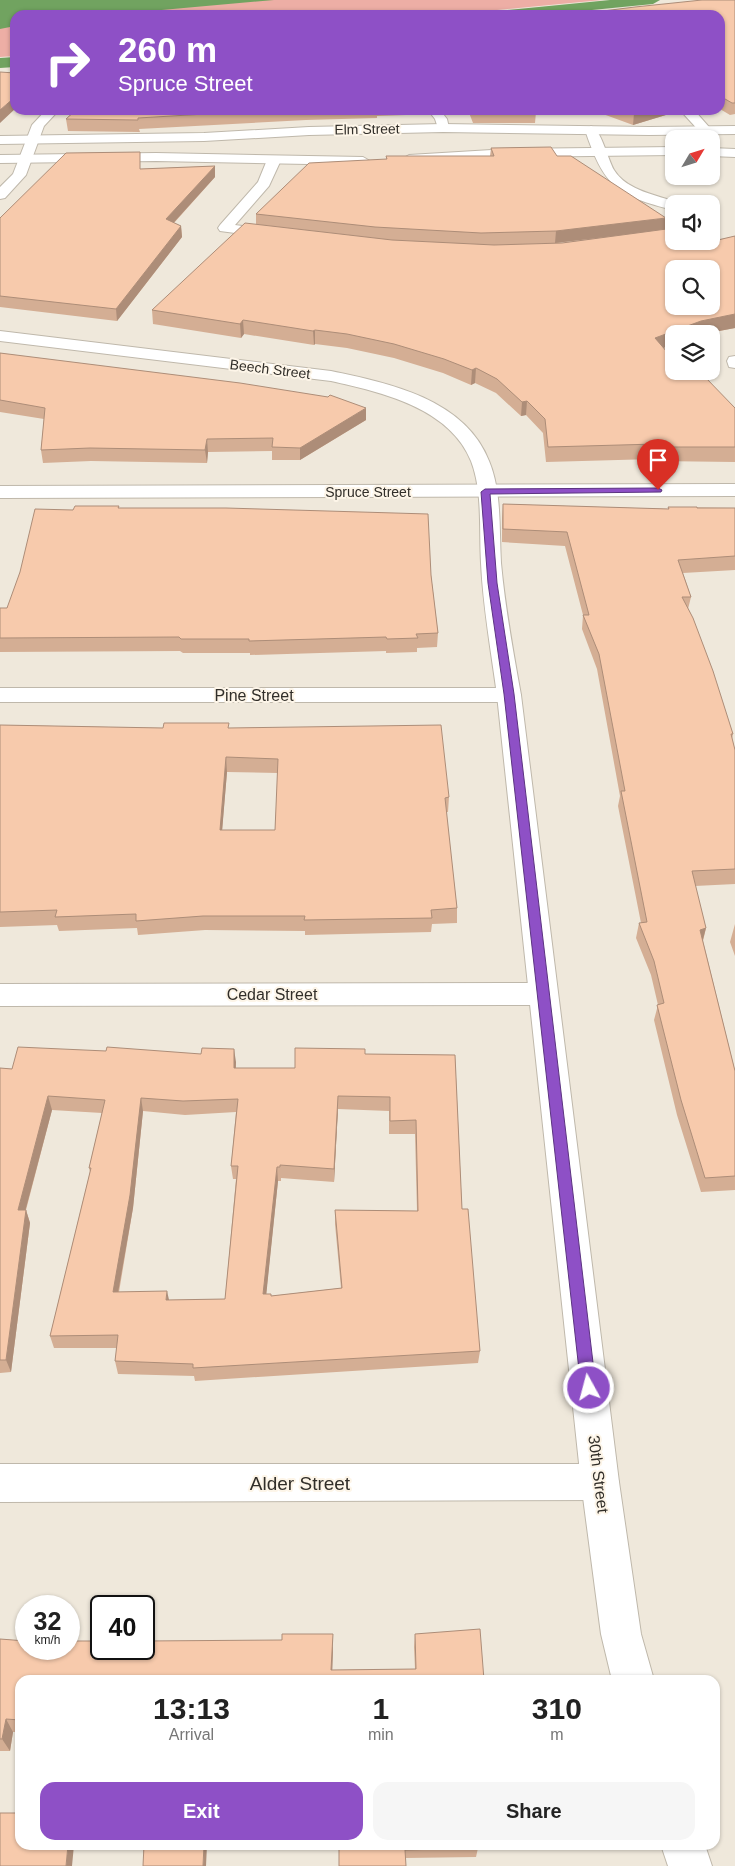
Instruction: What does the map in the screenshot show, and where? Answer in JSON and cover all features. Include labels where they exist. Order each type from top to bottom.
[{"type":"street","points":[[0,195],[19,175],[38,125],[48,115]]},
{"type":"street","points":[[438,115],[443,128]]},
{"type":"street","points":[[693,115],[704,130]]},
{"type":"street","name":"Elm Street","points":[[0,140],[204,137],[309,131],[443,128],[665,130]]},
{"type":"street","points":[[591,130],[610,173],[619,183],[634,192],[665,203]]},
{"type":"street","name":"Elm Street","points":[[720,130],[735,130]]},
{"type":"street","name":"Elm Street","points":[[397,160],[480,154],[665,151]]},
{"type":"street","points":[[720,152],[735,153]]},
{"type":"street","name":"Elm Street","points":[[0,159],[156,157],[374,161]]},
{"type":"street","points":[[274,160],[264,183],[224,228],[291,235]]},
{"type":"street","name":"Beech Street","points":[[0,336],[331,376],[389,390],[437,413],[470,442],[480,461],[485,492]]},
{"type":"street","name":"Spruce Street","points":[[0,492],[735,490]]},
{"type":"street","name":"30th Street","points":[[485,492],[492,583],[509,694],[600,1482],[621,1634],[632,1675]]},
{"type":"street","name":"Pine Street","points":[[0,695],[509,694]]},
{"type":"street","name":"Cedar Street","points":[[0,995],[543,994]]},
{"type":"street","name":"Alder Street","points":[[0,1483],[600,1482]]},
{"type":"street","points":[[685,1850],[690,1866]]},
{"type":"shaded area","points":[[0,0],[602,0],[497,10],[10,10],[10,56],[0,57]]},
{"type":"shaded area","points":[[0,0],[274,0],[162,10],[10,10],[10,27],[0,29]]},
{"type":"building","points":[[702,0],[735,0],[735,103],[725,99],[725,10],[611,10]]},
{"type":"building","points":[[0,72],[10,73],[10,101],[0,110]]},
{"type":"building","points":[[70,115],[189,115],[138,118],[138,120],[66,119]]},
{"type":"building","points":[[551,147],[557,156],[571,156],[665,218],[556,231],[481,233],[375,227],[256,214],[309,163],[387,159],[386,156],[494,156],[491,148]]},
{"type":"building","points":[[140,152],[140,169],[215,166],[166,219],[181,226],[116,309],[0,296],[0,218],[66,153]]},
{"type":"building","points":[[245,223],[392,240],[494,245],[562,243],[665,229],[665,250],[720,250],[720,240],[735,236],[735,314],[690,325],[665,325],[665,334],[655,338],[665,350],[665,380],[708,380],[735,408],[735,447],[658,447],[656,444],[548,447],[545,419],[527,401],[522,402],[497,379],[476,368],[472,370],[444,359],[394,344],[347,334],[313,331],[243,320],[240,324],[152,310]]},
{"type":"building","points":[[0,353],[240,383],[328,397],[330,395],[366,408],[300,448],[272,447],[273,438],[207,439],[205,450],[90,448],[41,450],[45,408],[0,400]]},
{"type":"building","points":[[503,504],[669,509],[668,507],[735,508],[735,556],[678,560],[691,597],[682,597],[693,618],[713,671],[733,734],[731,734],[735,750],[735,869],[692,871],[706,928],[700,930],[735,1071],[735,1176],[705,1178],[681,1100],[657,1005],[664,1003],[654,961],[639,923],[647,922],[621,791],[625,791],[599,654],[583,615],[589,615],[567,532],[503,529]]},
{"type":"building","points":[[75,506],[428,514],[431,575],[438,633],[416,634],[418,638],[387,639],[386,637],[249,641],[249,639],[181,639],[179,637],[0,638],[0,608],[7,608],[20,572],[35,509],[73,510]]},
{"type":"building","points":[[164,723],[229,723],[228,728],[441,725],[449,797],[445,798],[457,908],[431,910],[432,918],[304,920],[305,916],[203,916],[136,921],[136,914],[55,917],[57,910],[0,912],[0,725],[163,728]],"holes":[[[226,757],[278,759],[275,830],[220,830]]]},
{"type":"building","points":[[18,1047],[106,1051],[107,1047],[201,1054],[202,1048],[234,1049],[234,1068],[295,1068],[295,1048],[365,1049],[365,1054],[455,1055],[462,1209],[468,1209],[480,1351],[193,1368],[193,1364],[115,1361],[118,1335],[50,1336],[91,1168],[89,1168],[105,1100],[48,1096],[18,1210],[26,1210],[6,1360],[0,1360],[0,1068],[12,1069]],"holes":[[[338,1096],[390,1097],[390,1121],[416,1120],[418,1211],[335,1210],[342,1288],[271,1296],[271,1294],[263,1294],[277,1167],[280,1167],[280,1165],[334,1169]],[[141,1098],[183,1101],[238,1099],[231,1166],[238,1166],[225,1299],[166,1300],[167,1291],[113,1292],[130,1195]]]},
{"type":"building","points":[[480,1629],[484,1675],[15,1675],[15,1720],[6,1719],[2,1739],[0,1739],[0,1639],[15,1640],[15,1660],[80,1660],[80,1641],[90,1641],[90,1660],[155,1660],[155,1641],[282,1640],[282,1634],[333,1634],[331,1670],[416,1669],[415,1634]]},
{"type":"building","points":[[0,1813],[15,1813],[15,1850],[68,1850],[66,1866],[0,1866]]},
{"type":"building","points":[[144,1850],[204,1850],[203,1866],[143,1866]]},
{"type":"building","points":[[339,1850],[405,1850],[406,1866],[339,1866]]},
{"type":"waterway","points":[[550,10],[653,0]]},
{"type":"waterway","points":[[0,63],[10,62]]},
{"type":"route","points":[[589,1388],[509,694],[492,583],[485,492],[658,490]]}]
